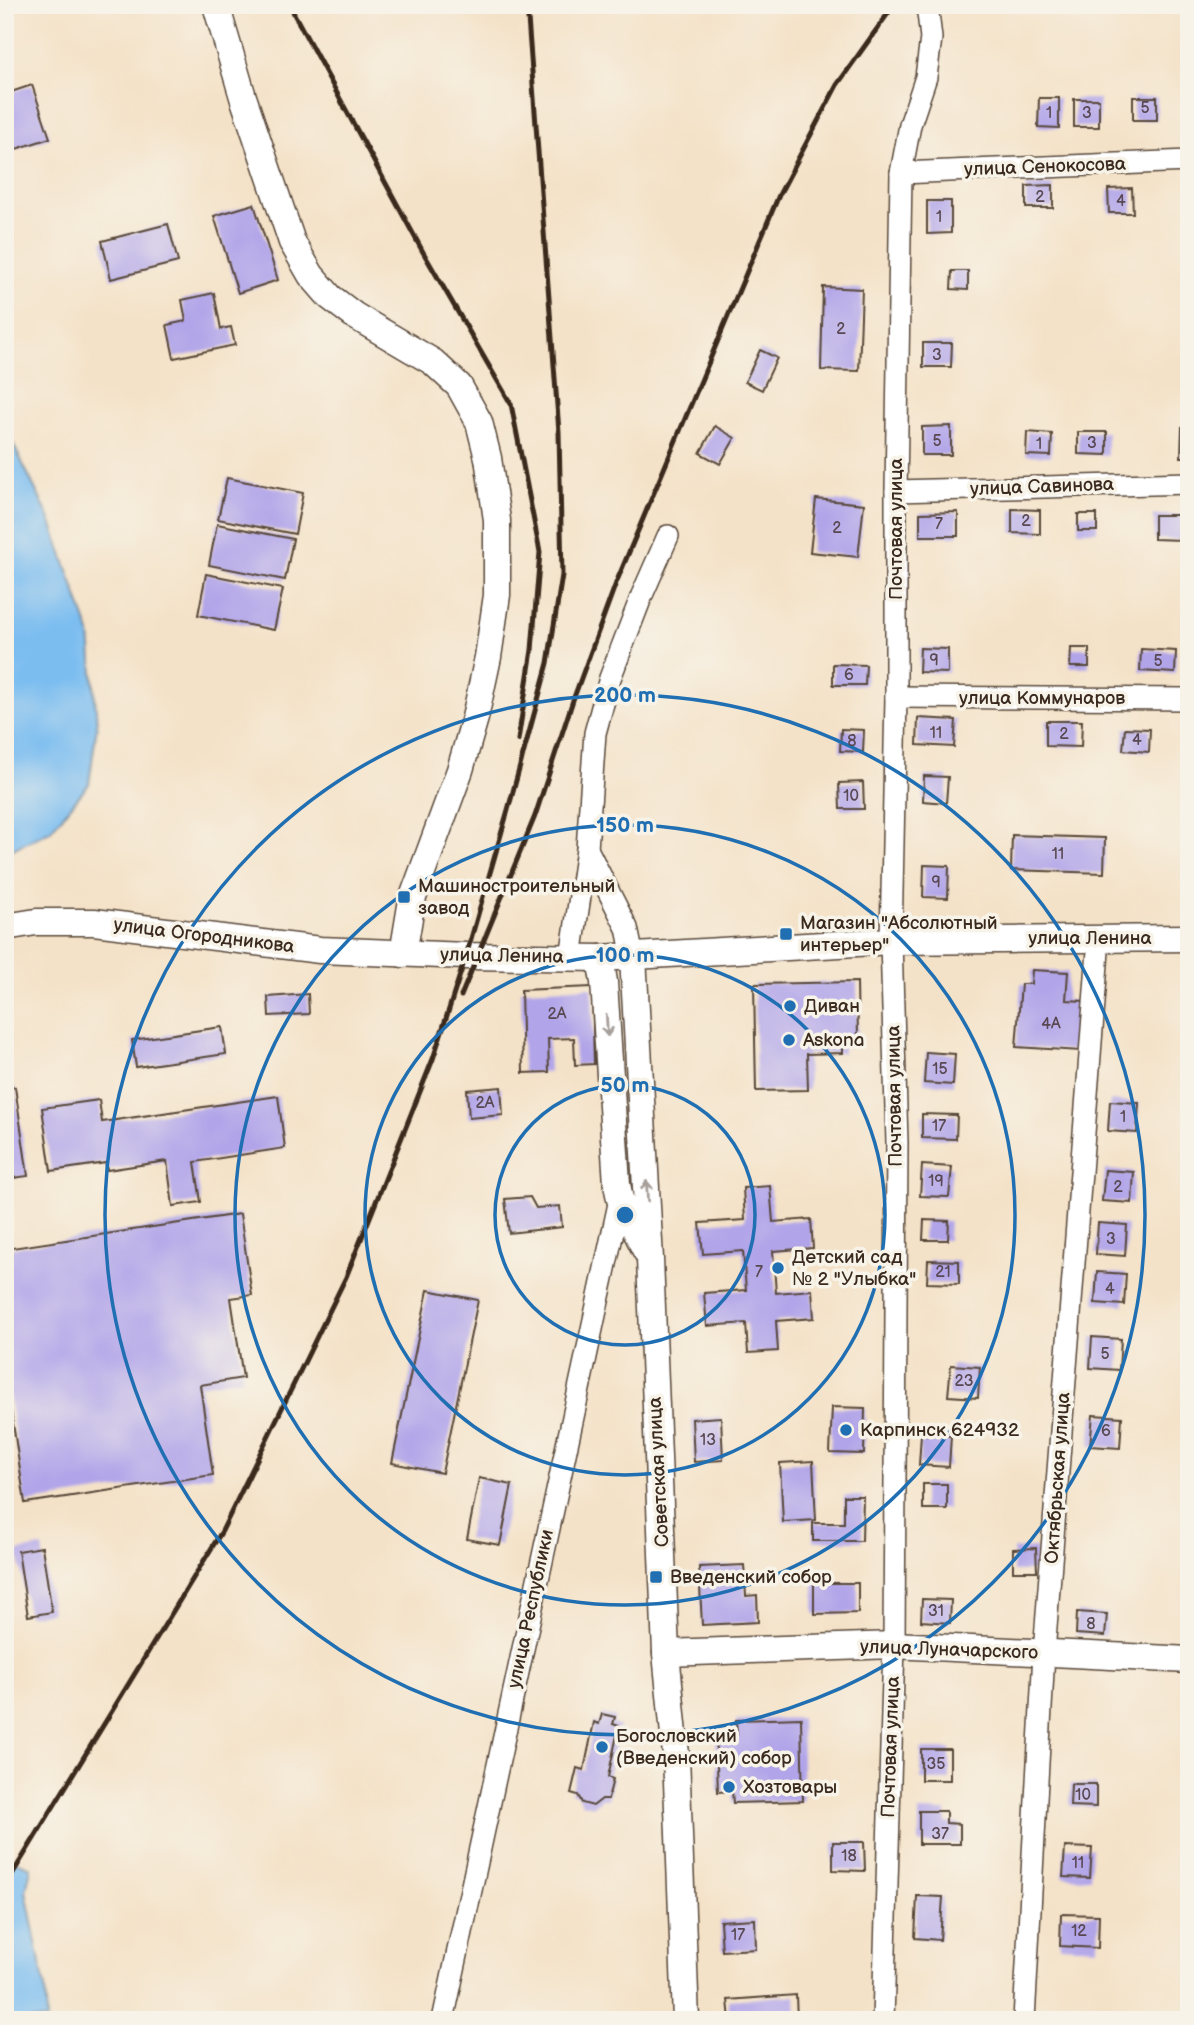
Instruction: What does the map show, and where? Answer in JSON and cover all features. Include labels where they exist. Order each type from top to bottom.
[{"type":"street","points":[[216,5],[243,97],[292,242],[311,275],[330,297],[355,316],[433,362],[459,386],[479,422],[488,458],[497,520],[497,595],[488,657],[460,770],[412,900],[403,954]]},
{"type":"street","name":"Почтовая улица","points":[[883,2020],[894,1645],[897,1142],[891,941],[901,173],[910,125],[926,77],[931,38],[927,5]]},
{"type":"street","name":"улица Сенокосова","points":[[901,173],[1189,161]]},
{"type":"street","name":"улица Савинова","points":[[896,491],[1189,483]]},
{"type":"street","points":[[571,957],[587,849],[595,733],[610,678],[668,536]]},
{"type":"street","name":"улица Коммунаров","points":[[896,697],[1189,699]]},
{"type":"street","points":[[587,849],[627,928],[633,957]]},
{"type":"street","name":"улица Огородникова","points":[[5,928],[36,922],[94,922],[320,950],[403,954]]},
{"type":"street","name":"Октябрьская улица","points":[[1024,2020],[1044,1653],[1099,938]]},
{"type":"street","name":"улица Ленина","points":[[403,954],[600,958],[891,941],[1189,938]]},
{"type":"street","name":"Советская улица","points":[[633,957],[650,1259],[666,1653],[676,1755],[686,2020]]},
{"type":"street","name":"Советская улица","points":[[600,958],[604,982],[617,1184],[620,1199],[650,1259]]},
{"type":"street","name":"улица Республики","points":[[443,2020],[620,1199]]},
{"type":"street","name":"улица Луначарского","points":[[666,1653],[894,1645],[1189,1660]]},
{"type":"water","points":[[5,435],[11,440],[49,517],[90,633],[97,725],[89,784],[50,831],[5,853]]},
{"type":"water","points":[[5,1856],[31,1867],[26,1891],[45,1988],[47,2020],[5,2020]]},
{"type":"building","points":[[32,85],[50,138],[13,150],[5,126],[5,94]]},
{"type":"building","points":[[1133,97],[1157,97],[1157,120],[1133,120]]},
{"type":"building","points":[[1039,98],[1059,98],[1059,128],[1038,127]]},
{"type":"building","points":[[1074,99],[1099,99],[1099,127],[1074,127]]},
{"type":"building","points":[[1053,185],[1053,208],[1026,208],[1026,186]]},
{"type":"building","points":[[1132,188],[1133,213],[1109,213],[1108,189]]},
{"type":"building","points":[[927,201],[951,201],[951,233],[927,234]]},
{"type":"building","points":[[254,204],[278,280],[238,293],[214,216]]},
{"type":"building","points":[[168,224],[178,262],[111,279],[102,241]]},
{"type":"building","points":[[952,271],[968,271],[968,290],[951,289]]},
{"type":"building","points":[[823,287],[862,289],[859,371],[821,370]]},
{"type":"building","points":[[214,293],[221,329],[231,327],[235,345],[174,358],[167,325],[186,321],[182,300]]},
{"type":"building","points":[[923,343],[952,343],[951,367],[923,367]]},
{"type":"building","points":[[760,350],[777,358],[762,390],[745,382]]},
{"type":"building","points":[[715,426],[735,438],[720,464],[700,453]]},
{"type":"building","points":[[951,426],[951,455],[922,455],[922,427]]},
{"type":"building","points":[[1182,427],[1189,428],[1189,457],[1181,457]]},
{"type":"building","points":[[1027,432],[1052,434],[1051,456],[1026,455]]},
{"type":"building","points":[[1078,432],[1107,432],[1107,455],[1078,454]]},
{"type":"building","points":[[227,478],[303,493],[295,534],[218,519]]},
{"type":"building","points":[[816,499],[864,504],[858,557],[810,552]]},
{"type":"building","points":[[1012,509],[1040,510],[1040,534],[1012,533]]},
{"type":"building","points":[[958,512],[958,536],[920,536],[920,513]]},
{"type":"building","points":[[1078,514],[1097,514],[1097,531],[1078,531]]},
{"type":"building","points":[[1154,515],[1182,515],[1182,540],[1154,539]]},
{"type":"building","points":[[217,524],[293,539],[285,580],[209,565]]},
{"type":"building","points":[[206,574],[283,589],[274,630],[198,615]]},
{"type":"building","points":[[920,648],[948,649],[948,673],[919,672]]},
{"type":"building","points":[[1071,648],[1089,648],[1089,667],[1070,667]]},
{"type":"building","points":[[1141,649],[1176,651],[1175,673],[1140,671]]},
{"type":"building","points":[[833,664],[866,665],[865,685],[833,685]]},
{"type":"building","points":[[918,718],[956,720],[954,747],[917,745]]},
{"type":"building","points":[[1046,721],[1082,721],[1081,747],[1046,746]]},
{"type":"building","points":[[1125,728],[1150,729],[1149,752],[1123,750]]},
{"type":"building","points":[[841,729],[864,730],[863,752],[840,751]]},
{"type":"building","points":[[924,776],[948,777],[946,803],[923,801]]},
{"type":"building","points":[[863,782],[864,809],[840,809],[839,783]]},
{"type":"building","points":[[1012,835],[1105,838],[1104,873],[1011,870]]},
{"type":"building","points":[[924,865],[949,866],[948,898],[923,897]]},
{"type":"building","points":[[1032,970],[1068,972],[1066,1000],[1085,1001],[1081,1051],[1016,1047],[1021,984],[1031,984]]},
{"type":"building","points":[[857,982],[858,1037],[843,1038],[843,1053],[807,1054],[808,1090],[756,1091],[754,984]]},
{"type":"building","points":[[592,987],[594,1064],[575,1065],[574,1038],[548,1039],[549,1072],[523,1073],[521,990]]},
{"type":"building","points":[[308,994],[309,1014],[269,1016],[268,997]]},
{"type":"building","points":[[222,1027],[226,1054],[136,1067],[132,1040]]},
{"type":"building","points":[[926,1052],[955,1054],[953,1085],[924,1083]]},
{"type":"building","points":[[15,1087],[28,1176],[5,1179],[5,1089]]},
{"type":"building","points":[[501,1087],[503,1115],[469,1118],[467,1090]]},
{"type":"building","points":[[278,1096],[285,1148],[195,1162],[201,1202],[173,1206],[167,1161],[107,1170],[106,1163],[51,1171],[42,1108],[99,1100],[102,1122]]},
{"type":"building","points":[[1110,1101],[1139,1103],[1137,1133],[1108,1131]]},
{"type":"building","points":[[922,1114],[957,1115],[956,1139],[922,1138]]},
{"type":"building","points":[[922,1165],[952,1167],[949,1197],[920,1196]]},
{"type":"building","points":[[1105,1170],[1134,1172],[1132,1203],[1102,1201]]},
{"type":"building","points":[[770,1186],[773,1222],[811,1219],[813,1248],[773,1251],[776,1293],[812,1290],[814,1318],[776,1321],[778,1351],[748,1353],[746,1323],[707,1326],[704,1293],[746,1290],[743,1251],[703,1254],[700,1223],[745,1220],[743,1188]]},
{"type":"building","points":[[530,1197],[536,1208],[560,1206],[562,1227],[509,1233],[505,1199]]},
{"type":"building","points":[[240,1214],[252,1295],[231,1298],[243,1378],[200,1385],[213,1475],[25,1503],[5,1370],[5,1249]]},
{"type":"building","points":[[924,1220],[949,1221],[948,1240],[923,1240]]},
{"type":"building","points":[[1098,1223],[1127,1225],[1125,1256],[1096,1254]]},
{"type":"building","points":[[928,1260],[959,1261],[959,1284],[927,1283]]},
{"type":"building","points":[[1097,1272],[1126,1274],[1124,1305],[1095,1303]]},
{"type":"building","points":[[428,1290],[478,1300],[442,1473],[392,1463]]},
{"type":"building","points":[[1092,1337],[1121,1339],[1119,1370],[1090,1368]]},
{"type":"building","points":[[951,1365],[980,1367],[978,1398],[948,1396]]},
{"type":"building","points":[[832,1407],[865,1408],[864,1454],[830,1453]]},
{"type":"building","points":[[1093,1415],[1122,1417],[1120,1448],[1090,1446]]},
{"type":"building","points":[[721,1417],[723,1460],[694,1462],[692,1419]]},
{"type":"building","points":[[921,1434],[951,1436],[949,1467],[919,1465]]},
{"type":"building","points":[[813,1461],[816,1520],[783,1522],[780,1463]]},
{"type":"building","points":[[479,1478],[512,1485],[500,1545],[467,1539]]},
{"type":"building","points":[[923,1484],[947,1484],[947,1509],[923,1509]]},
{"type":"building","points":[[844,1496],[863,1496],[862,1541],[813,1541],[813,1523],[844,1523]]},
{"type":"building","points":[[42,1547],[52,1612],[28,1616],[18,1551]]},
{"type":"building","points":[[1036,1548],[1037,1571],[1013,1571],[1013,1549]]},
{"type":"building","points":[[744,1565],[746,1596],[757,1595],[758,1622],[702,1625],[699,1567]]},
{"type":"building","points":[[814,1583],[858,1583],[858,1613],[814,1614]]},
{"type":"building","points":[[922,1599],[951,1600],[950,1623],[921,1621]]},
{"type":"building","points":[[1077,1612],[1107,1614],[1105,1636],[1076,1634]]},
{"type":"building","name":"Богословский (Введенский) собор","points":[[602,1714],[615,1717],[613,1724],[619,1726],[608,1777],[613,1779],[608,1799],[602,1799],[593,1806],[582,1803],[578,1795],[571,1793],[577,1768],[584,1770],[594,1722],[599,1724]]},
{"type":"building","points":[[801,1718],[803,1801],[733,1803],[732,1791],[718,1792],[716,1735],[737,1735],[736,1720]]},
{"type":"building","points":[[921,1749],[950,1749],[950,1780],[921,1780]]},
{"type":"building","points":[[1071,1784],[1096,1784],[1096,1807],[1070,1806]]},
{"type":"building","points":[[919,1811],[946,1811],[946,1823],[960,1824],[960,1844],[919,1844]]},
{"type":"building","points":[[833,1842],[864,1842],[865,1871],[833,1870]]},
{"type":"building","points":[[1065,1847],[1092,1848],[1090,1878],[1063,1877]]},
{"type":"building","points":[[917,1896],[943,1897],[940,1940],[915,1938]]},
{"type":"building","points":[[1061,1914],[1099,1915],[1098,1948],[1060,1946]]},
{"type":"building","points":[[755,1919],[756,1949],[722,1951],[720,1921]]},
{"type":"building","points":[[796,1995],[797,2020],[730,2020],[728,2000]]},
{"type":"railway","points":[[291,5],[423,252],[511,404],[540,552],[532,650],[518,740]]},
{"type":"railway","points":[[5,1886],[222,1531],[346,1277],[433,1059],[508,810],[548,663],[562,575],[559,432],[527,5]]},
{"type":"railway","points":[[461,996],[535,816],[573,700],[616,583],[779,195],[837,85],[894,5]]},
{"type":"place","name":"Машиностроительный завод","points":[[404,897]]},
{"type":"place","name":"Магазин \"Абсолютный интерьер\"","points":[[786,934]]},
{"type":"place","name":"Диван","points":[[790,1006]]},
{"type":"place","name":"Askona","points":[[789,1040]]},
{"type":"place","name":"Детский сад № 2 \"Улыбка\"","points":[[778,1268]]},
{"type":"place","name":"Карпинск 624932","points":[[846,1430]]},
{"type":"place","name":"Введенский собор","points":[[656,1577]]},
{"type":"place","name":"Богословский (Введенский) собор","points":[[602,1747]]},
{"type":"place","name":"Хозтовары","points":[[729,1787]]}]
